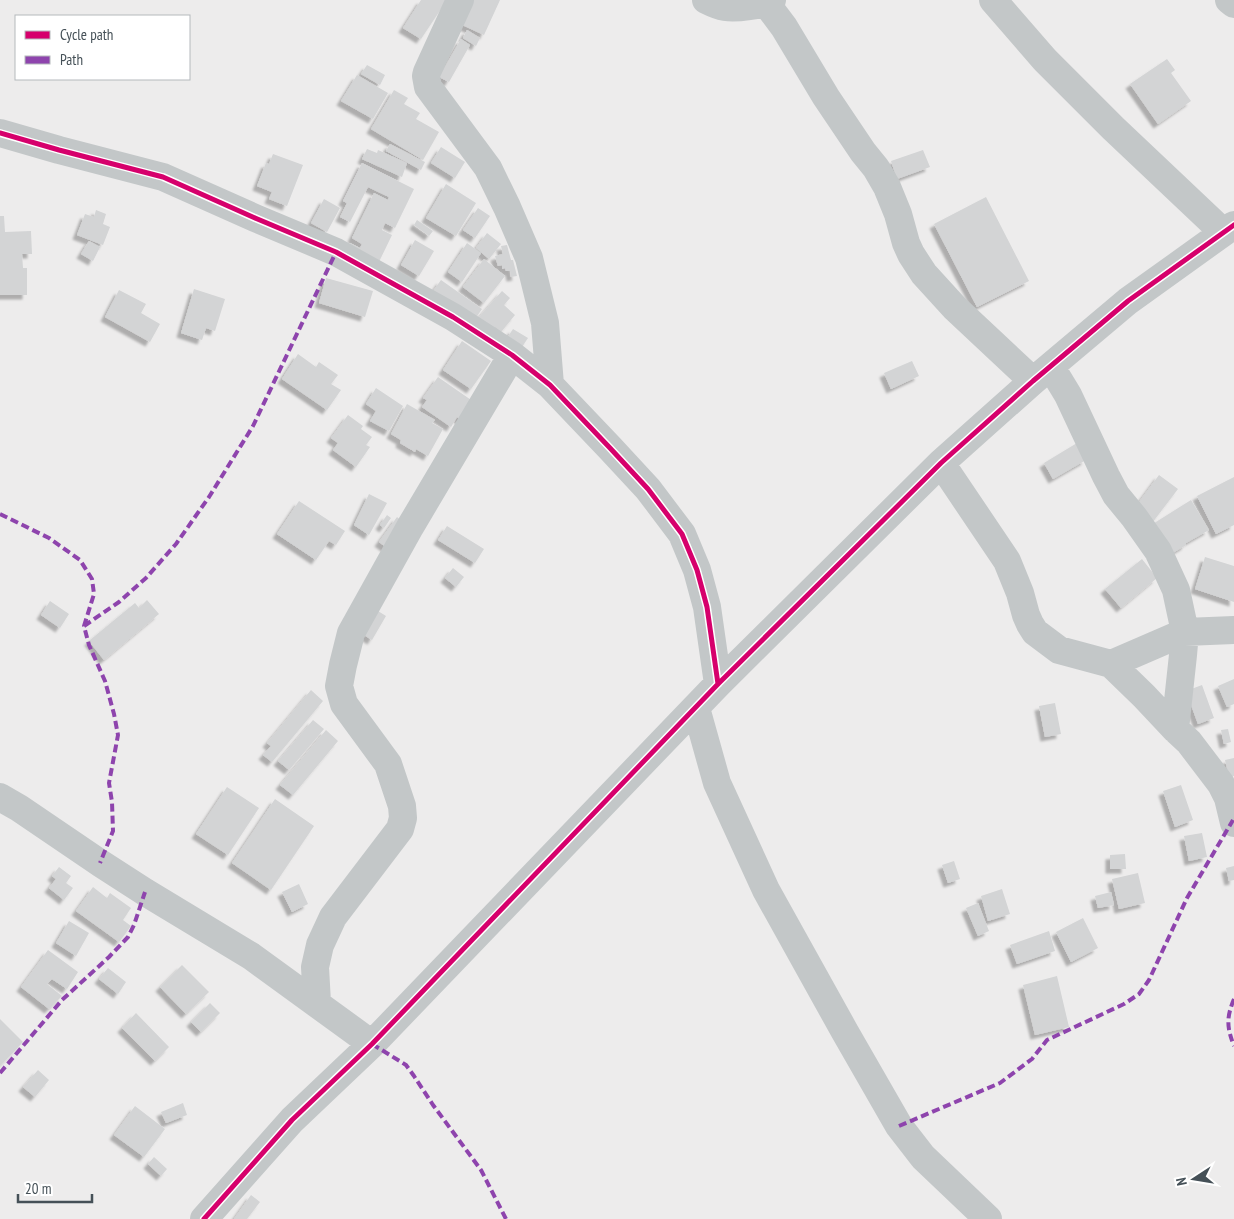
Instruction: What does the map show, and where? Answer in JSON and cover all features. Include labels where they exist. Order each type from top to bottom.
[{"type":"street","points":[[460,0],[427,72],[428,87],[488,168],[529,258],[545,323],[550,385]]},
{"type":"street","points":[[706,0],[725,7],[740,7],[769,1],[826,97],[876,168],[887,187],[898,214],[910,254],[924,274],[955,308],[1068,395],[1116,495],[1158,551],[1176,590],[1184,632],[1175,729]]},
{"type":"street","points":[[204,1219],[292,1120],[372,1044],[718,684],[941,463],[1128,301],[1229,228],[1113,128],[1046,60],[993,0]]},
{"type":"street","points":[[1229,0],[1234,4]]},
{"type":"street","points":[[0,133],[163,177],[336,252],[453,317],[512,355],[550,385],[648,489],[682,534],[697,570],[707,606],[718,684]]},
{"type":"street","points":[[317,1003],[315,967],[320,945],[332,916],[400,829],[403,818],[402,806],[388,764],[344,704],[339,686],[351,633],[410,527],[512,355]]},
{"type":"street","points":[[941,463],[1007,561],[1020,593],[1026,615],[1035,632],[1059,650],[1111,664],[1189,742],[1221,784],[1228,798],[1234,823]]},
{"type":"street","points":[[1111,664],[1184,632],[1234,630]]},
{"type":"street","points":[[696,708],[717,783],[766,890],[845,1032],[899,1126],[923,1157],[988,1219]]},
{"type":"street","points":[[0,797],[100,863],[251,956],[372,1044]]},
{"type":"building","points":[[421,0],[447,0],[421,39],[403,28]]},
{"type":"building","points":[[469,0],[500,0],[484,35],[458,23]]},
{"type":"building","points":[[467,30],[480,38],[476,46],[463,38]]},
{"type":"building","points":[[461,39],[470,45],[449,82],[439,77]]},
{"type":"building","points":[[1167,59],[1175,70],[1171,73],[1191,101],[1158,124],[1130,84]]},
{"type":"building","points":[[367,65],[385,75],[380,85],[361,74]]},
{"type":"building","points":[[357,75],[388,93],[373,119],[341,101]]},
{"type":"building","points":[[394,90],[408,98],[404,104],[420,113],[416,119],[439,132],[423,160],[371,129]]},
{"type":"building","points":[[390,144],[425,162],[421,170],[386,151]]},
{"type":"building","points":[[441,147],[465,162],[455,178],[431,163]]},
{"type":"building","points":[[367,149],[377,153],[378,150],[407,163],[402,177],[362,159]]},
{"type":"building","points":[[923,150],[930,167],[897,179],[891,161]]},
{"type":"building","points":[[273,154],[303,165],[287,206],[269,199],[272,192],[257,186],[266,163],[269,164]]},
{"type":"building","points":[[362,163],[414,189],[395,228],[385,223],[382,230],[392,235],[376,268],[345,253],[350,243],[360,248],[362,244],[352,238],[374,193],[388,200],[389,197],[368,187],[350,222],[340,217],[347,203],[343,201]]},
{"type":"building","points":[[446,184],[476,203],[456,236],[426,218]]},
{"type":"building","points":[[986,197],[1029,281],[977,307],[934,224]]},
{"type":"building","points":[[324,199],[340,208],[327,232],[311,223]]},
{"type":"building","points":[[478,208],[490,216],[475,238],[463,230]]},
{"type":"building","points":[[96,210],[106,214],[103,224],[110,227],[103,245],[77,235],[85,214],[94,217]]},
{"type":"building","points":[[0,216],[4,216],[5,232],[31,231],[32,254],[22,254],[23,268],[27,268],[27,295],[0,295]]},
{"type":"building","points":[[417,220],[433,231],[429,236],[414,225]]},
{"type":"building","points":[[487,233],[501,244],[489,259],[476,248]]},
{"type":"building","points":[[415,240],[434,251],[419,276],[401,265]]},
{"type":"building","points":[[89,241],[100,247],[93,261],[81,254]]},
{"type":"building","points":[[467,243],[481,253],[462,282],[448,272]]},
{"type":"building","points":[[507,245],[517,276],[511,277],[510,271],[506,271],[505,268],[502,269],[502,265],[498,266],[495,256],[503,254],[501,246]]},
{"type":"building","points":[[484,259],[505,276],[484,303],[463,287]]},
{"type":"building","points":[[326,278],[373,291],[365,317],[319,303]]},
{"type":"building","points":[[441,280],[482,309],[473,322],[431,294]]},
{"type":"building","points":[[194,289],[225,299],[215,331],[206,328],[202,340],[181,333]]},
{"type":"building","points":[[119,290],[146,304],[141,313],[160,324],[150,342],[105,317]]},
{"type":"building","points":[[502,291],[510,298],[504,305],[515,315],[501,332],[495,327],[489,335],[474,323]]},
{"type":"building","points":[[513,329],[528,338],[520,350],[505,341]]},
{"type":"building","points":[[462,341],[491,361],[471,389],[443,370]]},
{"type":"building","points":[[298,354],[316,367],[319,362],[338,375],[331,384],[341,390],[327,410],[282,379]]},
{"type":"building","points":[[912,361],[919,376],[891,389],[884,373]]},
{"type":"building","points":[[438,377],[474,402],[462,421],[457,417],[451,427],[422,407],[427,400],[423,398]]},
{"type":"building","points":[[376,388],[403,406],[389,431],[370,421],[376,411],[366,404]]},
{"type":"building","points":[[407,404],[435,420],[432,423],[443,429],[428,456],[416,449],[415,452],[400,443],[401,440],[391,434]]},
{"type":"building","points":[[348,415],[363,426],[361,429],[372,437],[366,445],[370,447],[356,467],[333,450],[338,443],[331,438]]},
{"type":"building","points":[[1077,443],[1086,460],[1053,479],[1044,463]]},
{"type":"building","points":[[1159,475],[1178,489],[1152,523],[1134,509]]},
{"type":"building","points":[[1234,477],[1234,525],[1216,534],[1197,496]]},
{"type":"building","points":[[369,494],[387,503],[369,535],[354,525]]},
{"type":"building","points":[[1191,500],[1209,530],[1166,557],[1148,527]]},
{"type":"building","points":[[299,501],[345,531],[336,545],[329,541],[316,560],[277,534]]},
{"type":"building","points":[[387,515],[391,518],[384,528],[380,525]]},
{"type":"building","points":[[397,517],[404,523],[387,548],[379,542]]},
{"type":"building","points":[[447,526],[484,549],[475,563],[438,540]]},
{"type":"building","points":[[1205,557],[1234,566],[1234,602],[1195,589]]},
{"type":"building","points":[[1142,559],[1157,578],[1121,608],[1105,589]]},
{"type":"building","points":[[453,568],[464,577],[456,587],[445,578]]},
{"type":"building","points":[[147,600],[159,614],[104,660],[89,641],[135,603],[139,608]]},
{"type":"building","points":[[50,601],[69,614],[60,628],[41,615]]},
{"type":"building","points":[[370,606],[386,616],[372,640],[356,630]]},
{"type":"building","points":[[1234,679],[1234,704],[1227,707],[1218,686]]},
{"type":"building","points":[[1202,685],[1214,718],[1198,724],[1186,691]]},
{"type":"building","points":[[311,690],[323,701],[272,762],[263,755],[271,746],[267,743]]},
{"type":"building","points":[[1055,703],[1061,734],[1045,737],[1039,706]]},
{"type":"building","points":[[313,720],[324,729],[289,770],[278,761]]},
{"type":"building","points":[[1228,729],[1231,742],[1224,744],[1221,730]]},
{"type":"building","points":[[326,730],[338,741],[293,795],[280,785]]},
{"type":"building","points":[[1234,758],[1234,776],[1229,777],[1225,760]]},
{"type":"building","points":[[1181,785],[1193,820],[1175,827],[1163,791]]},
{"type":"building","points":[[227,787],[259,808],[228,855],[196,834]]},
{"type":"building","points":[[275,799],[314,826],[271,890],[232,863]]},
{"type":"building","points":[[1202,833],[1207,857],[1189,861],[1184,836]]},
{"type":"building","points":[[1125,854],[1126,869],[1110,869],[1110,855]]},
{"type":"building","points":[[954,861],[960,879],[948,883],[942,865]]},
{"type":"building","points":[[1234,866],[1234,880],[1229,881],[1226,868]]},
{"type":"building","points":[[59,867],[71,876],[66,883],[73,888],[64,900],[49,888],[56,879],[52,876]]},
{"type":"building","points":[[1138,873],[1145,903],[1119,909],[1112,879]]},
{"type":"building","points":[[299,884],[308,904],[292,912],[282,892]]},
{"type":"building","points":[[93,887],[107,898],[110,893],[131,908],[123,920],[131,926],[119,942],[76,911]]},
{"type":"building","points":[[1002,889],[1010,914],[988,921],[981,896]]},
{"type":"building","points":[[1111,892],[1114,905],[1098,908],[1095,896]]},
{"type":"building","points":[[978,903],[989,931],[978,936],[966,908]]},
{"type":"building","points":[[1083,918],[1098,948],[1071,962],[1056,932]]},
{"type":"building","points":[[69,921],[89,933],[76,956],[56,943]]},
{"type":"building","points":[[1049,931],[1055,951],[1017,964],[1010,945]]},
{"type":"building","points":[[48,950],[78,972],[67,989],[52,979],[47,984],[62,996],[49,1009],[21,987]]},
{"type":"building","points":[[182,965],[209,992],[186,1014],[160,987]]},
{"type":"building","points":[[108,968],[126,982],[118,994],[99,979]]},
{"type":"building","points":[[1057,976],[1069,1027],[1035,1035],[1023,985]]},
{"type":"building","points":[[210,1003],[220,1013],[201,1032],[191,1022]]},
{"type":"building","points":[[136,1013],[169,1047],[155,1061],[122,1028]]},
{"type":"building","points":[[0,1019],[23,1042],[0,1066]]},
{"type":"building","points":[[38,1070],[49,1080],[35,1097],[23,1087]]},
{"type":"building","points":[[183,1103],[187,1115],[166,1123],[161,1112]]},
{"type":"building","points":[[135,1106],[165,1129],[144,1157],[114,1135]]},
{"type":"building","points":[[154,1157],[167,1169],[161,1176],[148,1164]]},
{"type":"building","points":[[251,1195],[260,1202],[247,1219],[234,1219]]},
{"type":"marked path","points":[[84,626],[119,602],[146,578],[176,544],[209,497],[253,426],[336,252]]},
{"type":"marked path","points":[[0,514],[49,538],[80,560],[92,579],[94,594],[84,626],[89,645],[105,681],[118,735],[109,783],[113,831],[100,863]]},
{"type":"marked path","points":[[899,1126],[1000,1083],[1032,1059],[1047,1040],[1124,1004],[1139,994],[1149,980],[1187,898],[1233,820]]},
{"type":"marked path","points":[[0,1073],[62,1000],[128,937],[145,892]]},
{"type":"marked path","points":[[1234,999],[1228,1023],[1234,1046]]},
{"type":"marked path","points":[[372,1044],[406,1065],[481,1170],[506,1219]]},
{"type":"cycle path","points":[[0,133],[163,177],[336,252],[453,317],[512,355],[550,385],[610,448],[648,489],[682,534],[697,570],[707,607],[718,684]]},
{"type":"cycle path","points":[[204,1219],[292,1120],[372,1044],[718,684],[941,463],[1033,381],[1128,301],[1234,225]]}]
